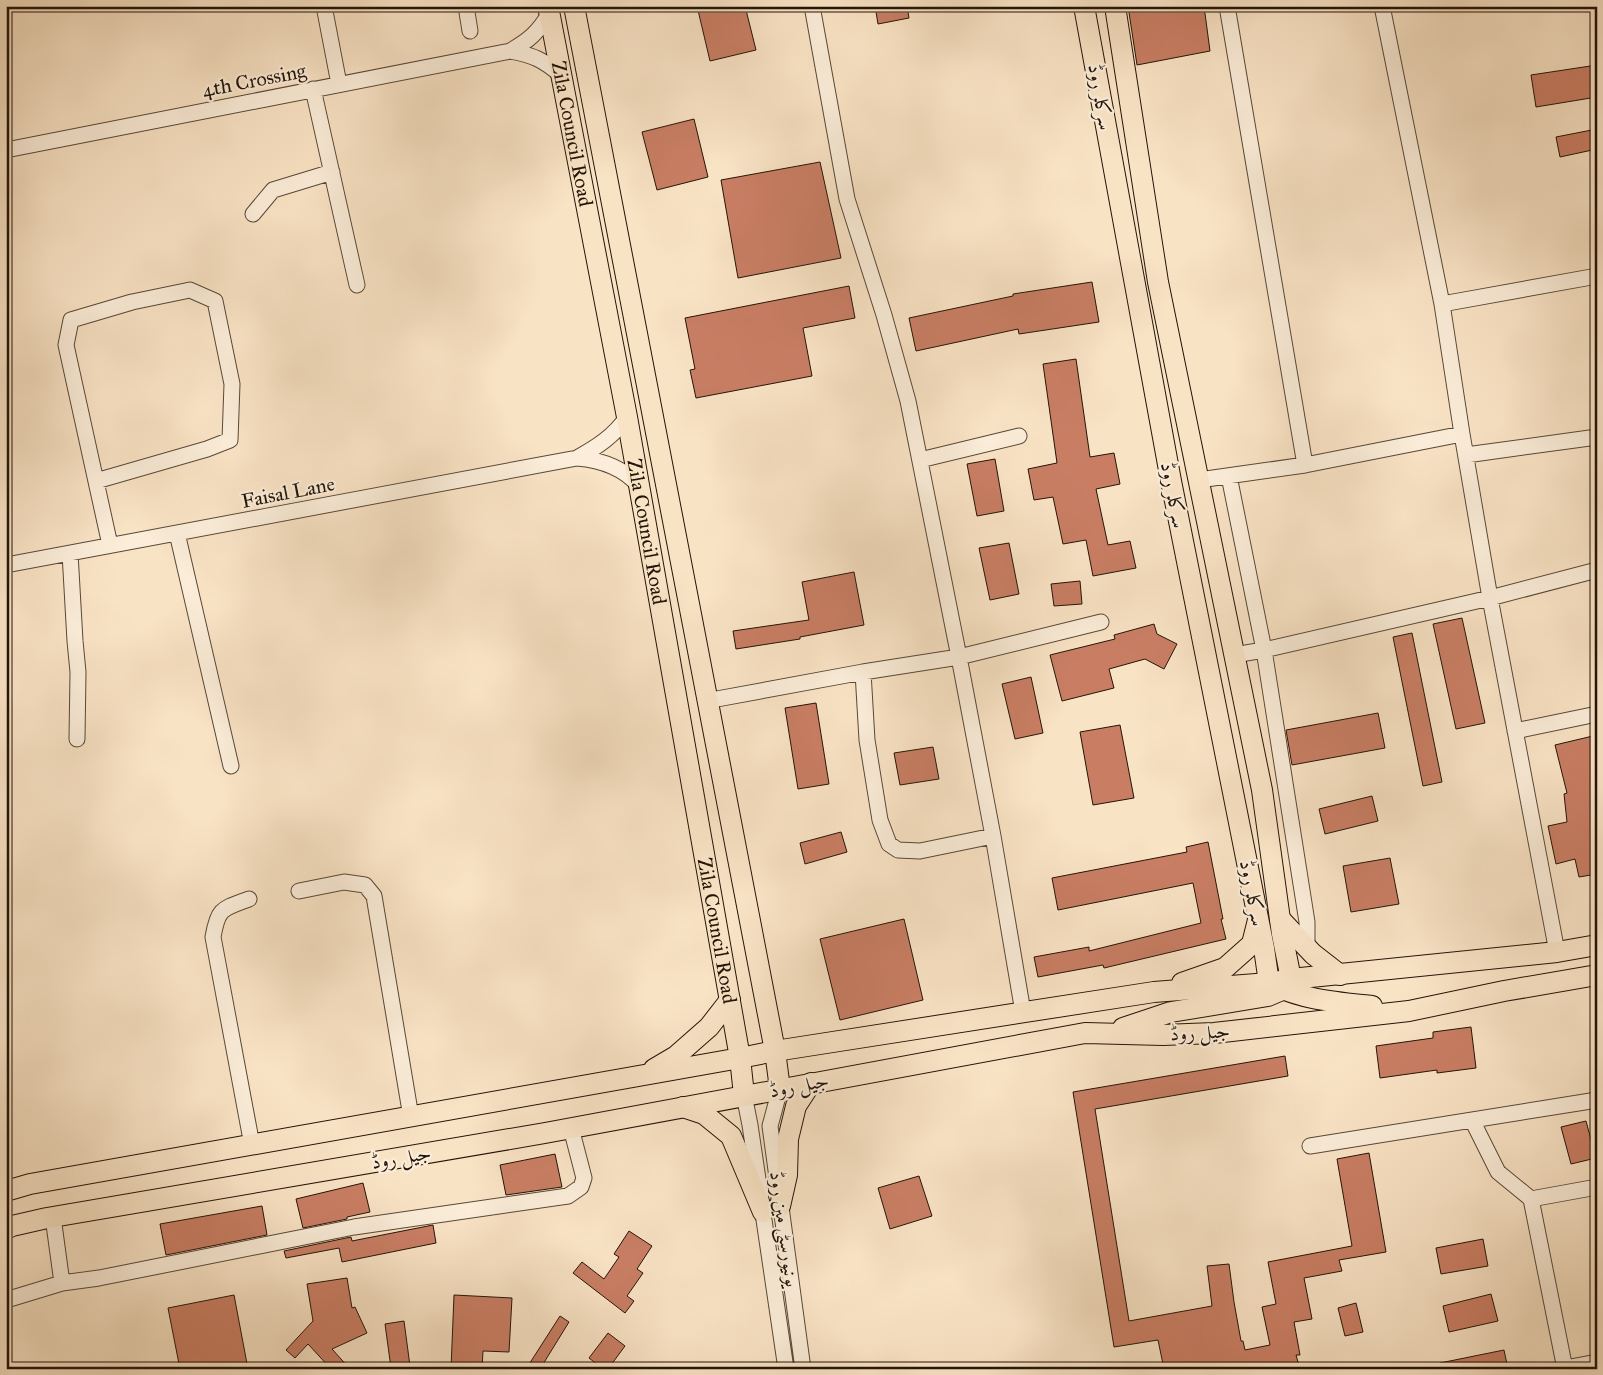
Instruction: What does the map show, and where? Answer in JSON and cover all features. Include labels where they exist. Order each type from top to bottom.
[{"type":"main road","name":"Zila Council Road","points":[[574,6],[780,1089]]},
{"type":"main road","name":"سرکلر روڈ","points":[[1084,6],[1171,481],[1258,918],[1281,984]]},
{"type":"main road","name":"سرکلر روڈ","points":[[1116,6],[1158,282],[1262,790],[1280,918],[1281,984]]},
{"type":"main road","name":"Zila Council Road","points":[[549,10],[627,417],[740,1058],[744,1096]]},
{"type":"main road","points":[[1154,992],[1224,968],[1252,944],[1258,918]]},
{"type":"main road","points":[[1280,918],[1307,948],[1340,975]]},
{"type":"main road","name":"جیل روڈ","points":[[6,1191],[30,1184],[774,1051],[1023,1012],[1154,992],[1281,984],[1340,975],[1597,946]]},
{"type":"main road","name":"جیل روڈ","points":[[8,1221],[53,1217],[571,1128],[1086,1033],[1163,1035],[1214,1033],[1409,1011],[1504,991],[1597,975]]},
{"type":"main road","points":[[1107,1034],[1171,1012],[1268,996],[1281,984],[1295,995],[1329,1002],[1409,1011]]},
{"type":"main road","points":[[641,1076],[676,1056],[709,1027],[730,1000]]},
{"type":"main road","points":[[771,1209],[787,1176],[788,1139],[796,1106],[811,1083]]},
{"type":"main road","points":[[683,1107],[704,1114],[731,1136],[771,1209]]},
{"type":"street","points":[[324,6],[338,84]]},
{"type":"street","points":[[467,6],[470,31]]},
{"type":"street","points":[[812,6],[847,198],[884,315],[908,401],[960,657],[1023,1012]]},
{"type":"street","points":[[1227,6],[1305,465]]},
{"type":"street","points":[[1382,6],[1442,304],[1490,598],[1557,952]]},
{"type":"street","name":"4th Crossing","points":[[6,150],[510,51],[526,42],[540,29],[549,10]]},
{"type":"street","name":"4th Crossing","points":[[510,51],[529,54],[547,63],[562,76]]},
{"type":"street","points":[[313,89],[357,285]]},
{"type":"street","points":[[253,214],[272,190],[332,172]]},
{"type":"street","points":[[1442,304],[1597,276]]},
{"type":"street","points":[[96,481],[207,449],[230,440],[232,384],[215,301],[190,290],[132,302],[72,320],[66,345],[110,545]]},
{"type":"street","name":"Faisal Lane","points":[[576,458],[606,441],[627,417]]},
{"type":"street","points":[[1198,480],[1305,465],[1462,434]]},
{"type":"street","points":[[920,460],[1019,436]]},
{"type":"street","points":[[1466,455],[1597,436]]},
{"type":"street","name":"Faisal Lane","points":[[6,565],[576,458],[591,459],[620,469],[639,486]]},
{"type":"street","points":[[1229,476],[1264,650],[1307,922],[1307,948]]},
{"type":"street","points":[[177,533],[231,766]]},
{"type":"street","points":[[70,553],[78,672],[77,739]]},
{"type":"street","points":[[1234,655],[1264,650],[1490,598],[1597,570]]},
{"type":"street","points":[[706,701],[863,672],[960,657],[1101,622]]},
{"type":"street","points":[[863,672],[867,740],[880,820],[889,844],[898,850],[920,851],[993,836]]},
{"type":"street","points":[[1515,731],[1597,714]]},
{"type":"street","points":[[299,891],[344,882],[365,885],[374,896],[411,1116]]},
{"type":"street","points":[[249,899],[224,908],[216,918],[213,937],[252,1144]]},
{"type":"street","points":[[1280,918],[1307,922]]},
{"type":"street","name":"یونیورسٹی مین روڈ","points":[[780,1089],[770,1126],[771,1209],[786,1369]]},
{"type":"street","name":"یونیورسٹی مین روڈ","points":[[744,1096],[771,1209],[803,1369]]},
{"type":"street","points":[[1310,1146],[1597,1100]]},
{"type":"street","points":[[1472,1120],[1498,1172],[1531,1198],[1565,1369],[1597,1362]]},
{"type":"street","points":[[6,1300],[62,1283],[99,1278],[354,1227],[568,1196],[581,1187],[584,1178],[571,1128]]},
{"type":"street","points":[[1531,1198],[1597,1188]]},
{"type":"street","points":[[53,1217],[62,1283]]},
{"type":"building","points":[[697,6],[745,6],[756,50],[710,61]]},
{"type":"building","points":[[875,6],[907,6],[909,18],[878,24]]},
{"type":"building","points":[[1128,6],[1204,6],[1210,51],[1137,65]]},
{"type":"building","points":[[1597,65],[1597,97],[1536,107],[1531,75]]},
{"type":"building","points":[[694,119],[708,177],[657,190],[642,132]]},
{"type":"building","points":[[1597,129],[1597,149],[1560,157],[1556,137]]},
{"type":"building","points":[[820,162],[841,258],[738,278],[721,180]]},
{"type":"building","points":[[1092,282],[1099,322],[1019,334],[1018,329],[916,351],[909,318],[1013,296],[1013,294]]},
{"type":"building","points":[[849,286],[855,318],[803,328],[812,376],[696,398],[690,370],[695,369],[685,318]]},
{"type":"building","points":[[1076,359],[1090,457],[1114,453],[1120,484],[1096,489],[1108,545],[1130,541],[1136,568],[1093,576],[1086,540],[1063,544],[1053,497],[1034,500],[1028,469],[1057,463],[1043,364]]},
{"type":"building","points":[[995,459],[1004,511],[977,516],[967,464]]},
{"type":"building","points":[[1009,543],[1019,594],[990,600],[979,548]]},
{"type":"building","points":[[854,572],[864,625],[800,637],[800,639],[736,649],[733,631],[809,620],[802,582]]},
{"type":"building","points":[[1080,581],[1082,604],[1054,606],[1051,584]]},
{"type":"building","points":[[1462,618],[1485,723],[1456,729],[1433,624]]},
{"type":"building","points":[[1154,624],[1157,634],[1177,644],[1164,669],[1145,659],[1109,669],[1114,688],[1062,701],[1050,655],[1115,639],[1114,635]]},
{"type":"building","points":[[1412,633],[1442,782],[1423,786],[1393,637]]},
{"type":"building","points":[[1031,677],[1043,733],[1015,739],[1002,684]]},
{"type":"building","points":[[816,703],[829,784],[798,789],[785,708]]},
{"type":"building","points":[[1378,713],[1385,748],[1292,765],[1286,730]]},
{"type":"building","points":[[1120,725],[1134,798],[1093,805],[1080,732]]},
{"type":"building","points":[[1597,735],[1597,874],[1579,877],[1575,859],[1556,864],[1548,826],[1567,822],[1564,794],[1567,793],[1555,745]]},
{"type":"building","points":[[933,747],[939,779],[900,785],[894,753]]},
{"type":"building","points":[[1372,796],[1378,821],[1325,834],[1319,809]]},
{"type":"building","points":[[841,832],[847,852],[805,864],[800,843]]},
{"type":"building","points":[[1208,842],[1226,939],[1104,968],[1103,965],[1038,977],[1034,957],[1089,947],[1089,951],[1201,923],[1193,883],[1058,910],[1052,878],[1187,852],[1186,847]]},
{"type":"building","points":[[1390,858],[1399,904],[1351,912],[1343,866]]},
{"type":"building","points":[[904,919],[923,1000],[840,1020],[820,939]]},
{"type":"building","points":[[1471,1027],[1476,1068],[1437,1073],[1437,1070],[1380,1078],[1376,1046],[1433,1038],[1433,1032]]},
{"type":"building","points":[[1285,1056],[1288,1076],[1095,1109],[1129,1321],[1212,1306],[1207,1266],[1229,1264],[1241,1341],[1243,1341],[1245,1350],[1270,1345],[1262,1307],[1276,1304],[1268,1262],[1352,1246],[1337,1159],[1369,1153],[1386,1252],[1339,1260],[1342,1271],[1304,1278],[1312,1319],[1294,1322],[1300,1355],[1296,1355],[1300,1369],[1164,1369],[1158,1340],[1114,1347],[1073,1092]]},
{"type":"building","points":[[1586,1121],[1596,1158],[1571,1164],[1561,1127]]},
{"type":"building","points":[[555,1154],[562,1187],[506,1195],[500,1165]]},
{"type":"building","points":[[919,1176],[932,1216],[890,1229],[878,1188]]},
{"type":"building","points":[[363,1183],[370,1212],[303,1228],[296,1199]]},
{"type":"building","points":[[262,1206],[267,1235],[166,1255],[160,1224]]},
{"type":"building","points":[[433,1225],[436,1243],[342,1262],[339,1248],[286,1258],[284,1251],[351,1237],[352,1241]]},
{"type":"building","points":[[629,1231],[652,1246],[637,1269],[643,1273],[627,1296],[634,1301],[625,1313],[573,1273],[582,1262],[604,1279],[619,1257],[614,1254]]},
{"type":"building","points":[[1483,1239],[1488,1266],[1441,1274],[1436,1248]]},
{"type":"building","points":[[347,1278],[352,1308],[355,1307],[367,1333],[332,1349],[350,1369],[331,1369],[308,1344],[295,1358],[286,1350],[313,1321],[307,1284]]},
{"type":"building","points":[[1491,1294],[1498,1321],[1449,1332],[1443,1306]]},
{"type":"building","points":[[234,1295],[248,1369],[180,1369],[168,1308]]},
{"type":"building","points":[[454,1295],[512,1298],[509,1352],[483,1351],[482,1369],[451,1369]]},
{"type":"building","points":[[1356,1303],[1363,1332],[1345,1336],[1338,1308]]},
{"type":"building","points":[[560,1316],[569,1322],[540,1369],[526,1369]]},
{"type":"building","points":[[404,1321],[410,1366],[391,1368],[385,1324]]},
{"type":"building","points":[[608,1333],[625,1346],[608,1369],[603,1369],[589,1358]]},
{"type":"building","points":[[1504,1350],[1508,1369],[1440,1369],[1440,1363]]}]
